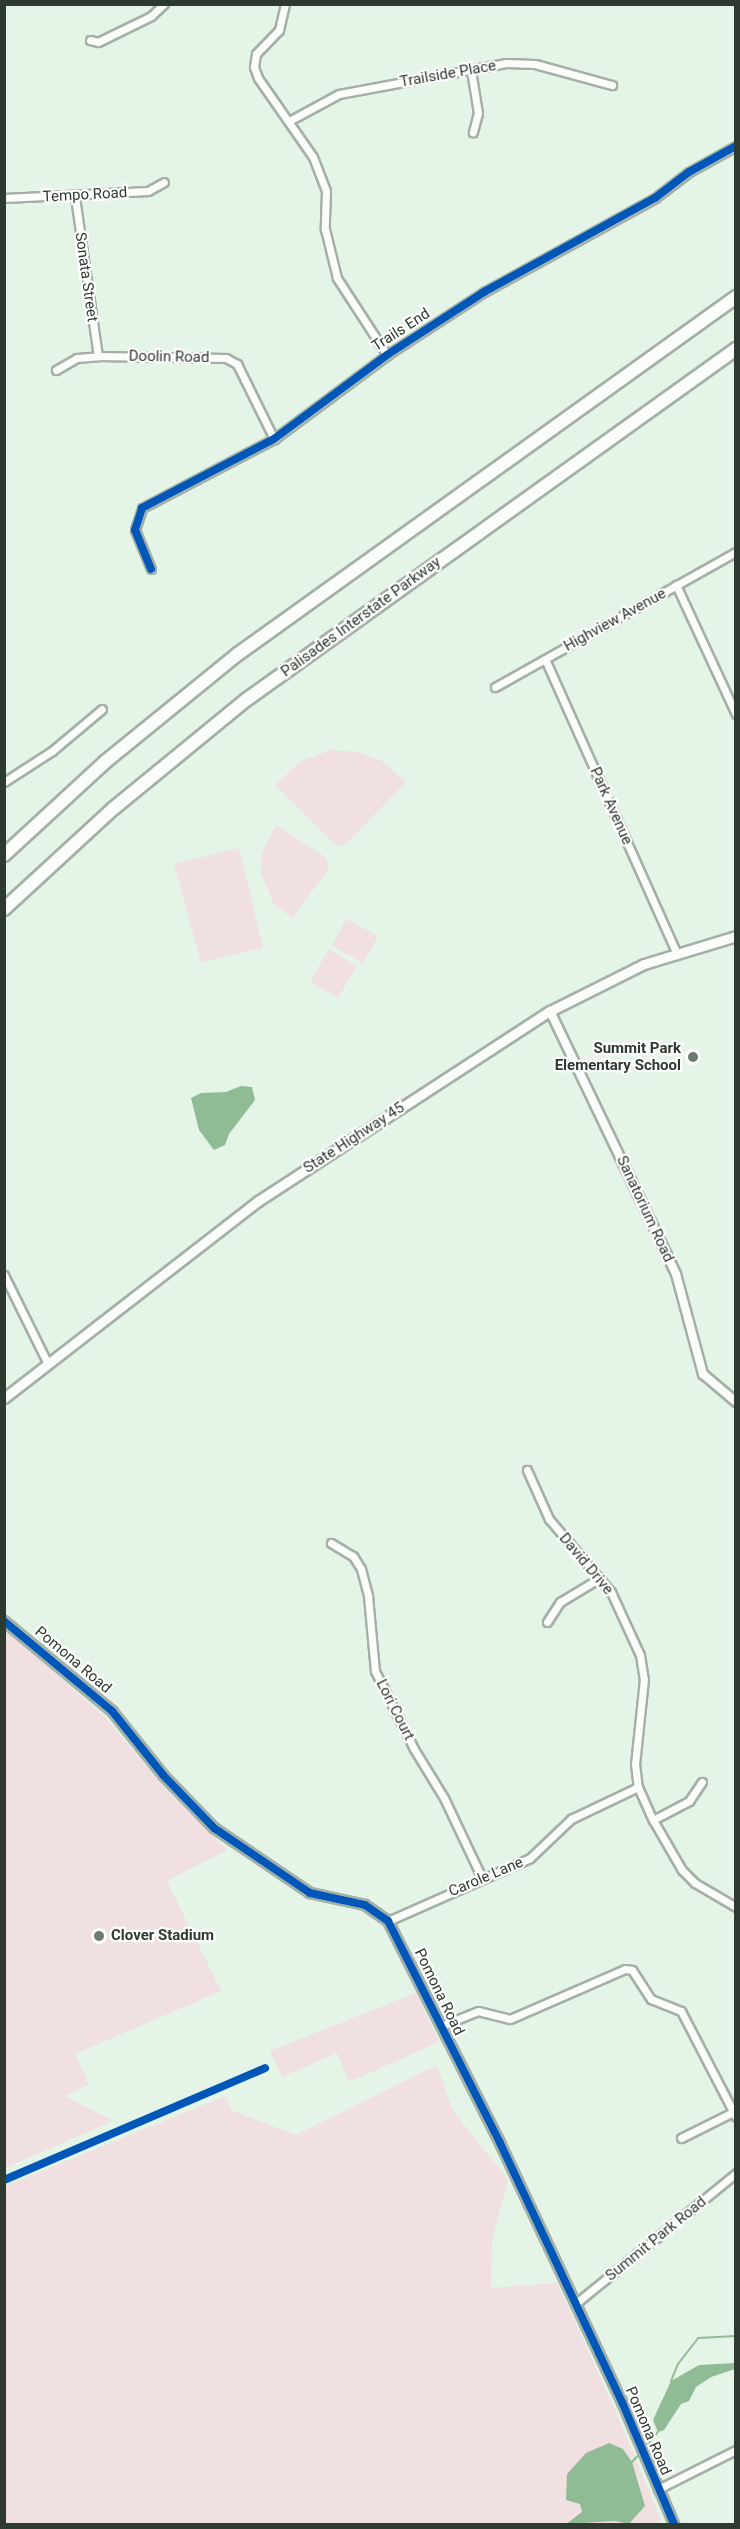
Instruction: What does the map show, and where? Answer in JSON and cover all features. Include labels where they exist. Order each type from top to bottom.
[{"type":"highway","points":[[4,855],[117,752],[244,649],[735,297]]},
{"type":"highway","name":"Palisades Interstate Parkway","points":[[4,909],[114,808],[237,708],[735,350]]},
{"type":"main road","name":"State Highway 45","points":[[4,1398],[258,1201],[550,1011],[589,988],[676,952],[735,936]]},
{"type":"street","points":[[90,40],[98,42],[150,16],[164,4]]},
{"type":"street","points":[[285,4],[279,30],[256,54],[254,67],[258,78],[313,157],[326,191],[325,229],[337,278],[387,355]]},
{"type":"street","name":"Trailside Place","points":[[289,121],[339,94],[506,63],[535,64],[612,85]]},
{"type":"street","points":[[471,70],[478,113],[473,132]]},
{"type":"street","name":"Trails End","points":[[151,569],[135,530],[142,508],[274,439],[387,355],[484,292],[655,198],[689,172],[735,146]]},
{"type":"street","name":"Tempo Road","points":[[4,198],[75,197],[148,191],[164,182]]},
{"type":"street","name":"Sonata Street","points":[[75,197],[98,356]]},
{"type":"street","name":"Doolin Road","points":[[56,370],[77,358],[98,356],[226,358],[237,364],[274,439]]},
{"type":"street","name":"Highview Avenue","points":[[495,687],[735,552]]},
{"type":"street","points":[[676,585],[735,714]]},
{"type":"street","name":"Park Avenue","points":[[545,659],[676,952]]},
{"type":"street","points":[[4,782],[52,751],[102,709]]},
{"type":"street","name":"Sanatorium Road","points":[[550,1011],[676,1274],[703,1374],[735,1402]]},
{"type":"street","points":[[4,1275],[48,1364]]},
{"type":"street","name":"David Drive","points":[[527,1470],[549,1519],[566,1543],[600,1578],[640,1655],[644,1679],[635,1738],[638,1786],[653,1820],[682,1870],[694,1883],[735,1907]]},
{"type":"street","name":"Lori Court","points":[[331,1543],[353,1556],[361,1569],[368,1596],[375,1671],[414,1749],[444,1798],[482,1878]]},
{"type":"street","points":[[547,1622],[560,1602],[600,1578]]},
{"type":"street","name":"Pomona Road","points":[[4,1621],[112,1711],[163,1774],[214,1828],[310,1893],[365,1905],[388,1921],[622,2402],[674,2524]]},
{"type":"street","points":[[653,1820],[689,1801],[702,1782]]},
{"type":"street","name":"Carole Lane","points":[[388,1921],[530,1858],[571,1819],[638,1786]]},
{"type":"street","points":[[441,2026],[478,2011],[510,2019],[625,1969],[632,1970],[651,1999],[681,2011],[734,2114],[681,2138]]},
{"type":"street","name":"Summit Park Road","points":[[574,2304],[735,2173]]},
{"type":"street","points":[[658,2489],[735,2450]]},
{"type":"shaded area","points":[[331,750],[358,752],[382,761],[406,782],[345,845],[337,846],[275,785],[301,761]]},
{"type":"shaded area","points":[[276,825],[327,858],[329,869],[292,918],[274,904],[261,873],[262,853]]},
{"type":"shaded area","points":[[239,848],[263,948],[201,962],[174,864]]},
{"type":"shaded area","points":[[346,919],[378,936],[363,963],[332,946]]},
{"type":"shaded area","points":[[329,949],[357,966],[338,998],[310,981]]},
{"type":"shaded area","points":[[241,1086],[252,1087],[255,1100],[229,1134],[225,1145],[214,1150],[199,1130],[191,1098],[201,1093],[226,1092]]},
{"type":"shaded area","name":"Clover Stadium","points":[[4,1629],[105,1717],[165,1788],[227,1850],[167,1881],[221,1991],[75,2054],[89,2085],[65,2096],[113,2121],[5,2168]]},
{"type":"shaded area","points":[[416,1993],[439,2042],[349,2082],[337,2053],[282,2077],[270,2051]]},
{"type":"shaded area","points":[[437,2065],[453,2111],[508,2179],[492,2240],[491,2288],[557,2283],[617,2414],[661,2520],[659,2524],[5,2524],[5,2186],[225,2096],[233,2111],[296,2135]]},
{"type":"shaded area","points":[[735,2363],[735,2369],[711,2377],[696,2387],[689,2401],[681,2404],[664,2430],[658,2432],[653,2420],[671,2381],[699,2365]]},
{"type":"shaded area","points":[[609,2443],[623,2449],[632,2462],[645,2506],[629,2524],[615,2521],[566,2524],[582,2512],[580,2504],[566,2500],[567,2474],[586,2453]]},
{"type":"waterway","points":[[671,2381],[678,2364],[698,2338],[736,2336]]},
{"type":"waterway","points":[[644,2449],[658,2432]]},
{"type":"waterway","points":[[632,2462],[640,2453]]},
{"type":"cycle path","points":[[151,569],[135,530],[142,508],[274,439],[387,355],[484,292],[655,198],[689,172],[736,146]]},
{"type":"cycle path","points":[[4,1621],[112,1711],[163,1775],[214,1828],[310,1893],[365,1905],[388,1921],[500,2143],[622,2402],[674,2524]]},
{"type":"cycle path","points":[[4,2180],[265,2068]]},
{"type":"place","name":"Summit Park Elementary School","points":[[693,1057]]},
{"type":"place","name":"Clover Stadium","points":[[99,1936]]}]
